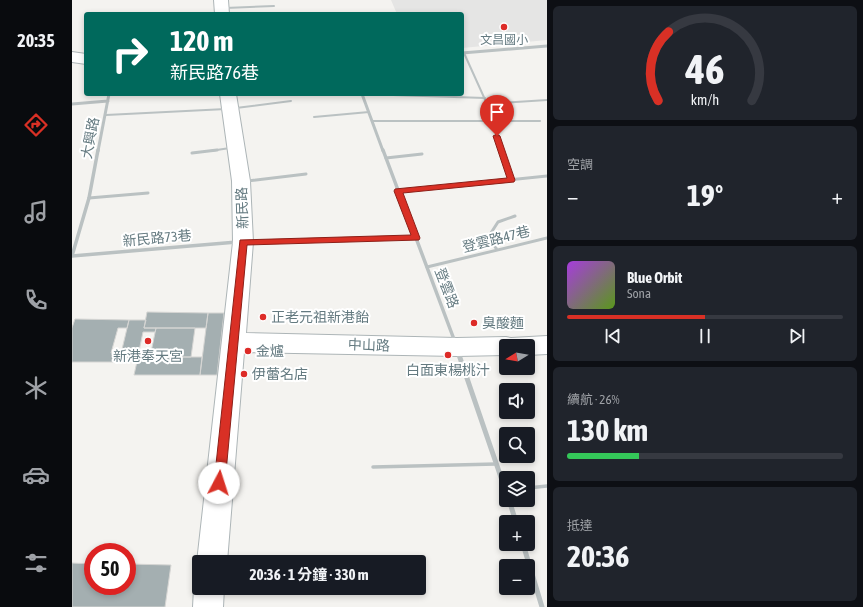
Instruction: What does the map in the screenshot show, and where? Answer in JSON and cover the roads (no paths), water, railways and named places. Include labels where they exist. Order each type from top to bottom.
[{"type":"main road","points":[[72,57],[84,59]]},
{"type":"main road","name":"新民路","points":[[213,555],[243,242],[241,181],[229,102]]},
{"type":"main road","name":"中山路","points":[[233,342],[457,347],[499,346]]},
{"type":"main road","points":[[535,346],[547,346]]},
{"type":"main road","points":[[208,607],[209,595]]},
{"type":"street","points":[[464,53],[547,46]]},
{"type":"street","name":"大興路","points":[[72,256],[89,198],[109,96]]},
{"type":"street","name":"登雲路","points":[[363,96],[457,347],[499,472]]},
{"type":"street","points":[[72,104],[108,101]]},
{"type":"street","name":"新民路73巷","points":[[72,256],[243,242],[416,238]]},
{"type":"street","points":[[525,551],[542,607]]},
{"type":"lane","points":[[221,7],[274,6]]},
{"type":"lane","points":[[464,55],[487,104],[511,180]]},
{"type":"lane","points":[[423,96],[484,98]]},
{"type":"lane","points":[[487,104],[547,100]]},
{"type":"lane","points":[[106,115],[229,102],[291,101]]},
{"type":"lane","points":[[314,117],[369,112]]},
{"type":"lane","points":[[372,122],[540,121]]},
{"type":"lane","points":[[192,152],[236,147]]},
{"type":"lane","points":[[386,158],[422,154]]},
{"type":"lane","points":[[241,181],[306,174]]},
{"type":"lane","points":[[398,191],[547,176]]},
{"type":"lane","points":[[89,198],[148,193]]},
{"type":"lane","points":[[497,250],[489,236],[498,222],[515,216]]},
{"type":"lane","name":"登雲路47巷","points":[[427,267],[547,238]]},
{"type":"lane","points":[[373,467],[496,464]]},
{"type":"lane","points":[[535,487],[547,486]]},
{"type":"place","name":"文昌國小","points":[[504,27]]},
{"type":"place","name":"正老元祖新港飴","points":[[263,317]]},
{"type":"place","name":"臭酸麵","points":[[474,323]]},
{"type":"place","name":"新港奉天宮","points":[[148,341]]},
{"type":"place","name":"金爐","points":[[248,351]]},
{"type":"place","name":"白面東楊桃汁","points":[[448,355]]},
{"type":"place","name":"伊蕾名店","points":[[244,374]]}]
